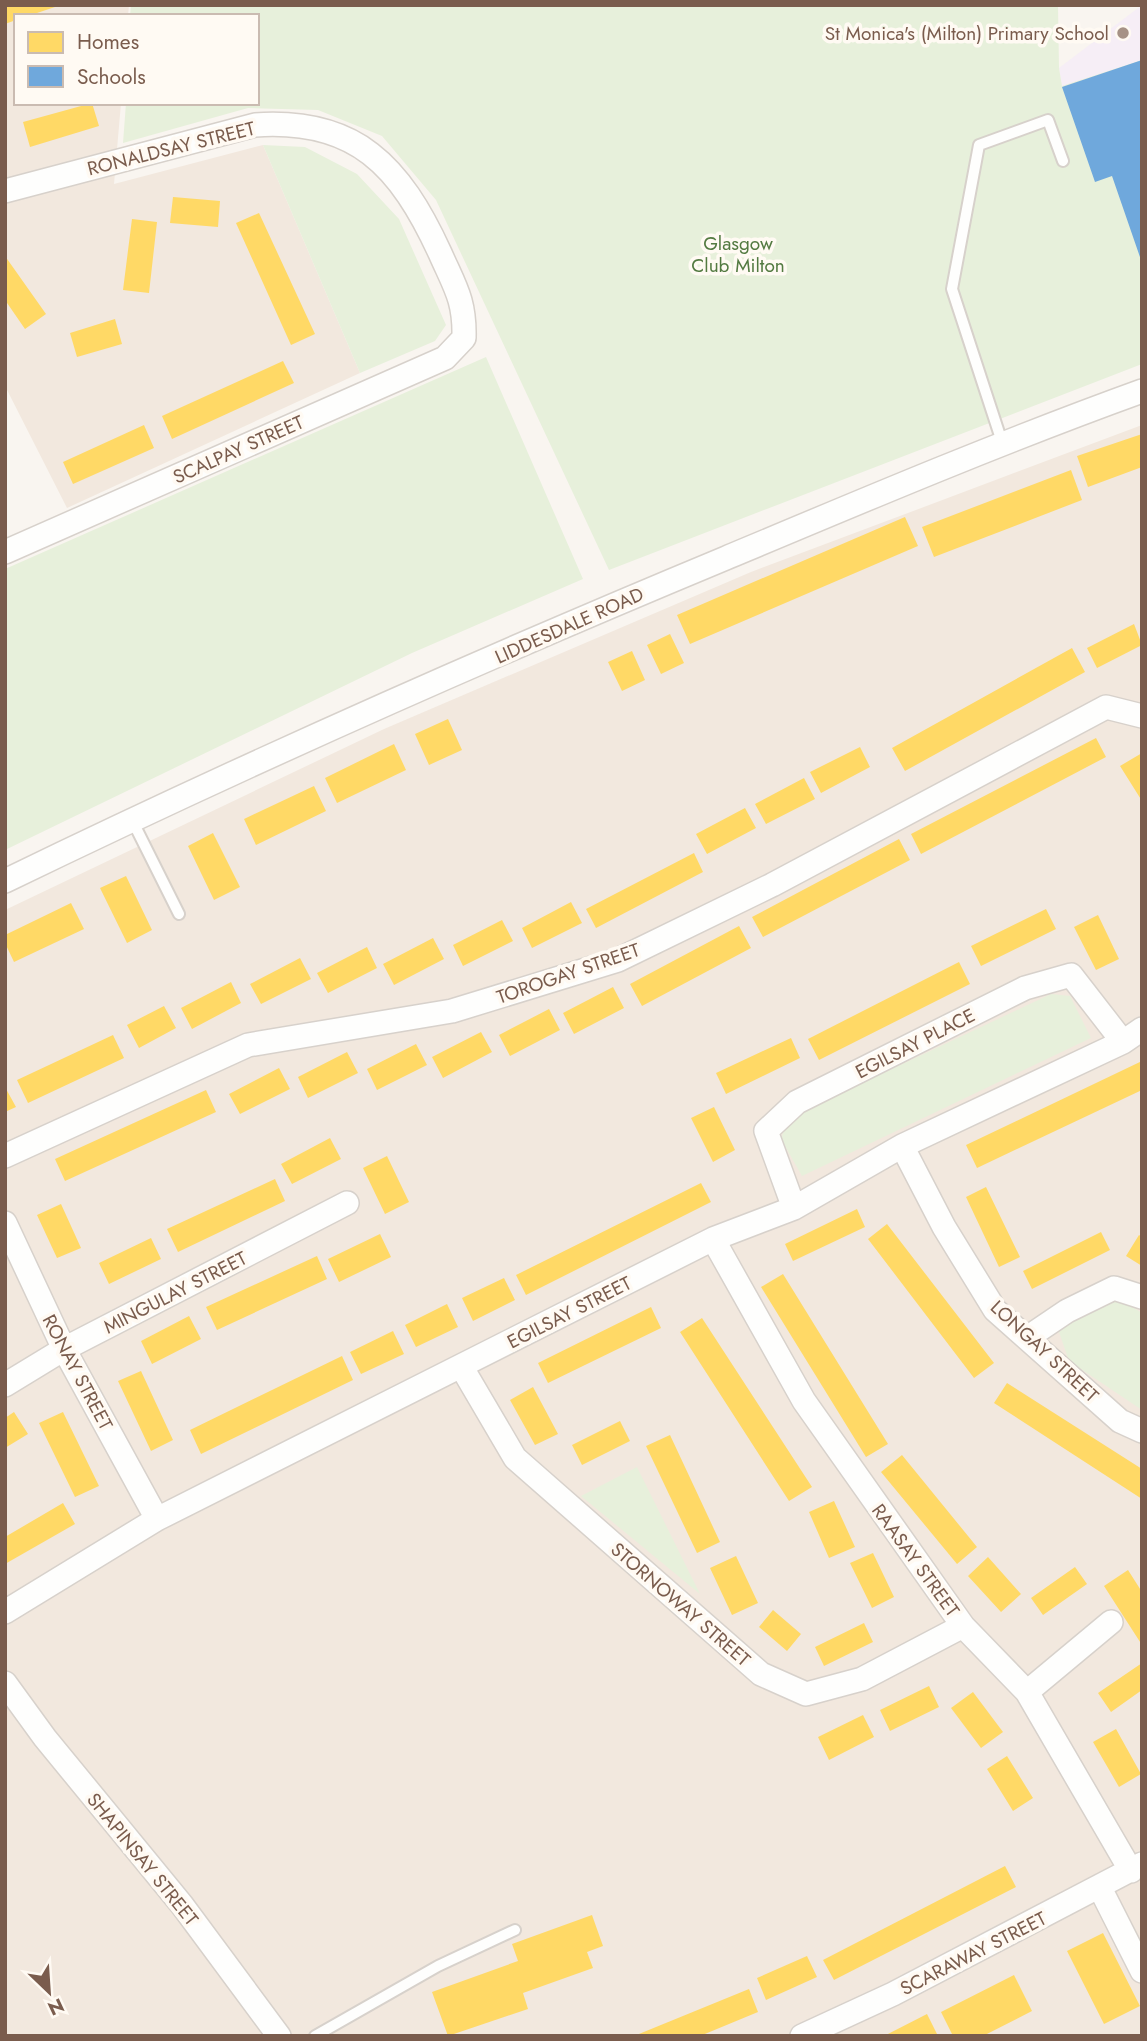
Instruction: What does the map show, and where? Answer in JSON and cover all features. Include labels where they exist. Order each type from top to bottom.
[{"type":"street","name":"RONALDSAY STREET","points":[[5,191],[255,125],[284,123],[343,135],[373,153],[419,208],[465,309],[464,338]]},
{"type":"street","name":"SCALPAY STREET","points":[[5,552],[445,358],[464,338]]},
{"type":"street","name":"LIDDESDALE ROAD","points":[[5,881],[132,820],[604,608],[1002,442],[1142,391]]},
{"type":"street","name":"TOROGAY STREET","points":[[5,1156],[248,1045],[452,1012],[618,960],[772,885],[1106,707],[1142,716]]},
{"type":"street","name":"EGILSAY PLACE","points":[[794,1208],[766,1131],[797,1102],[1025,988],[1071,975],[1132,1035]]},
{"type":"street","name":"EGILSAY STREET","points":[[5,1612],[157,1519],[713,1240],[794,1208],[902,1146],[1132,1035]]},
{"type":"street","name":"LONGAY STREET","points":[[902,1146],[944,1227],[995,1310],[1120,1421],[1142,1431]]},
{"type":"street","name":"MINGULAY STREET","points":[[5,1385],[64,1349],[347,1203]]},
{"type":"street","name":"RONAY STREET","points":[[5,1223],[64,1349],[157,1519]]},
{"type":"street","name":"RAASAY STREET","points":[[713,1240],[804,1401],[963,1626],[1027,1692],[1136,1868]]},
{"type":"street","points":[[1027,1338],[1067,1311],[1114,1288],[1142,1297]]},
{"type":"street","name":"STORNOWAY STREET","points":[[461,1366],[515,1458],[761,1674],[806,1694],[862,1679],[963,1626]]},
{"type":"street","points":[[1027,1692],[1111,1622]]},
{"type":"street","name":"SHAPINSAY STREET","points":[[5,1683],[46,1738],[182,1905],[279,2036]]},
{"type":"street","name":"SCARAWAY STREET","points":[[802,2036],[893,1994],[1136,1868]]},
{"type":"street","points":[[1100,1888],[1142,1971]]},
{"type":"lane","points":[[1002,442],[952,289],[979,145],[1048,120],[1063,161]]},
{"type":"lane","points":[[132,820],[179,914]]},
{"type":"lane","points":[[315,2036],[438,1966],[515,1930]]},
{"type":"shaded area","points":[[5,5],[129,5],[128,14],[14,14],[14,105],[121,105],[114,184],[263,145],[360,373],[67,508],[5,386]]},
{"type":"shaded area","name":"St Monica's (Milton) Primary School","points":[[1142,5],[1142,60],[1062,87],[1059,68]]},
{"type":"shaded area","points":[[1142,425],[1142,2036],[5,2036],[5,910],[384,729],[751,572]]},
{"type":"green space","name":"Glasgow Club Milton","points":[[131,5],[1058,5],[1059,68],[1062,86],[1142,60],[1142,364],[609,570],[436,200],[382,136],[318,110],[248,108],[123,143],[126,105],[259,105],[259,14],[130,14]]},
{"type":"green space","points":[[263,145],[305,147],[357,174],[399,219],[446,325],[435,341],[360,373]]},
{"type":"green space","points":[[486,357],[583,579],[412,653],[5,850],[5,569]]},
{"type":"green space","points":[[1051,994],[1070,996],[1091,1038],[802,1176],[781,1139],[788,1118]]},
{"type":"green space","points":[[1116,1297],[1142,1313],[1142,1410],[1069,1361],[1059,1332],[1077,1315]]},
{"type":"green space","points":[[637,1467],[700,1594],[581,1496]]},
{"type":"building: Homes","points":[[5,5],[58,5],[34,14],[14,14],[14,21],[5,24]]},
{"type":"building: Homes","points":[[93,105],[99,126],[30,147],[23,122]]},
{"type":"building: Homes","points":[[173,197],[220,201],[218,227],[170,223]]},
{"type":"building: Homes","points":[[259,213],[315,334],[291,345],[236,223]]},
{"type":"building: Homes","points":[[132,219],[157,222],[149,293],[123,290]]},
{"type":"building: Homes","points":[[5,256],[46,314],[25,329],[5,300]]},
{"type":"building: Homes","points":[[115,319],[122,344],[77,357],[70,333]]},
{"type":"building: Homes","points":[[283,361],[294,383],[172,439],[162,416]]},
{"type":"building: Homes","points":[[144,425],[154,448],[73,484],[63,462]]},
{"type":"building: Homes","points":[[1142,434],[1142,467],[1088,487],[1077,456]]},
{"type":"building: Homes","points":[[1071,470],[1082,500],[934,557],[922,527]]},
{"type":"building: Homes","points":[[905,517],[918,546],[690,644],[677,615]]},
{"type":"building: Homes","points":[[1134,624],[1142,645],[1097,668],[1087,648]]},
{"type":"building: Homes","points":[[670,634],[684,663],[661,674],[647,645]]},
{"type":"building: Homes","points":[[1072,648],[1085,672],[905,771],[892,748]]},
{"type":"building: Homes","points":[[632,651],[645,680],[622,691],[608,662]]},
{"type":"building: Homes","points":[[448,719],[462,750],[429,765],[415,734]]},
{"type":"building: Homes","points":[[1096,738],[1106,757],[921,854],[911,834]]},
{"type":"building: Homes","points":[[394,744],[406,770],[337,803],[325,778]]},
{"type":"building: Homes","points":[[860,747],[870,767],[821,793],[810,772]]},
{"type":"building: Homes","points":[[1142,753],[1142,801],[1120,766]]},
{"type":"building: Homes","points":[[804,778],[815,799],[766,824],[755,804]]},
{"type":"building: Homes","points":[[314,786],[326,811],[256,845],[244,819]]},
{"type":"building: Homes","points":[[745,808],[756,828],[707,854],[696,834]]},
{"type":"building: Homes","points":[[213,833],[240,887],[214,900],[188,846]]},
{"type":"building: Homes","points":[[899,839],[910,860],[763,937],[752,917]]},
{"type":"building: Homes","points":[[694,853],[703,872],[596,928],[586,909]]},
{"type":"building: Homes","points":[[126,876],[152,930],[127,943],[100,888]]},
{"type":"building: Homes","points":[[571,902],[582,923],[532,948],[522,928]]},
{"type":"building: Homes","points":[[71,903],[84,929],[14,962],[5,943],[5,935]]},
{"type":"building: Homes","points":[[1046,909],[1056,929],[981,966],[971,946]]},
{"type":"building: Homes","points":[[1098,915],[1119,959],[1096,970],[1074,927]]},
{"type":"building: Homes","points":[[502,920],[513,941],[463,966],[453,945]]},
{"type":"building: Homes","points":[[739,926],[751,948],[642,1006],[630,984]]},
{"type":"building: Homes","points":[[433,938],[444,959],[394,985],[383,964]]},
{"type":"building: Homes","points":[[367,947],[377,968],[328,993],[317,973]]},
{"type":"building: Homes","points":[[300,958],[311,979],[261,1004],[250,984]]},
{"type":"building: Homes","points":[[959,962],[970,984],[819,1060],[808,1039]]},
{"type":"building: Homes","points":[[231,982],[241,1003],[192,1029],[181,1008]]},
{"type":"building: Homes","points":[[613,987],[624,1008],[574,1034],[563,1013]]},
{"type":"building: Homes","points":[[164,1006],[176,1028],[139,1048],[127,1025]]},
{"type":"building: Homes","points":[[549,1009],[560,1030],[510,1056],[499,1035]]},
{"type":"building: Homes","points":[[481,1032],[492,1052],[443,1078],[432,1057]]},
{"type":"building: Homes","points":[[113,1035],[124,1058],[28,1103],[17,1080]]},
{"type":"building: Homes","points":[[791,1038],[800,1058],[726,1094],[716,1073]]},
{"type":"building: Homes","points":[[416,1044],[427,1065],[377,1090],[367,1069]]},
{"type":"building: Homes","points":[[347,1052],[358,1073],[308,1098],[298,1077]]},
{"type":"building: Homes","points":[[1142,1061],[1142,1090],[977,1168],[966,1145]]},
{"type":"building: Homes","points":[[279,1068],[290,1089],[240,1114],[229,1094]]},
{"type":"building: Homes","points":[[5,1087],[16,1107],[5,1112]]},
{"type":"building: Homes","points":[[206,1090],[216,1112],[65,1181],[55,1159]]},
{"type":"building: Homes","points":[[714,1107],[735,1150],[713,1162],[691,1118]]},
{"type":"building: Homes","points":[[330,1138],[341,1159],[292,1184],[281,1164]]},
{"type":"building: Homes","points":[[387,1156],[409,1202],[385,1214],[363,1168]]},
{"type":"building: Homes","points":[[275,1179],[285,1201],[178,1252],[167,1229]]},
{"type":"building: Homes","points":[[701,1183],[711,1202],[526,1295],[516,1275]]},
{"type":"building: Homes","points":[[986,1187],[1020,1257],[999,1267],[966,1197]]},
{"type":"building: Homes","points":[[61,1204],[81,1248],[57,1258],[37,1215]]},
{"type":"building: Homes","points":[[857,1209],[865,1227],[793,1261],[785,1244]]},
{"type":"building: Homes","points":[[887,1224],[994,1363],[974,1378],[868,1239]]},
{"type":"building: Homes","points":[[1101,1232],[1110,1250],[1032,1289],[1023,1271]]},
{"type":"building: Homes","points":[[380,1234],[391,1257],[339,1282],[328,1259]]},
{"type":"building: Homes","points":[[1139,1235],[1142,1237],[1142,1266],[1126,1256]]},
{"type":"building: Homes","points":[[151,1238],[161,1259],[109,1284],[99,1263]]},
{"type":"building: Homes","points":[[317,1256],[327,1279],[217,1330],[206,1307]]},
{"type":"building: Homes","points":[[783,1274],[888,1444],[866,1457],[761,1287]]},
{"type":"building: Homes","points":[[504,1278],[515,1300],[473,1321],[462,1298]]},
{"type":"building: Homes","points":[[447,1304],[458,1327],[416,1347],[405,1325]]},
{"type":"building: Homes","points":[[651,1307],[661,1328],[548,1383],[538,1363]]},
{"type":"building: Homes","points":[[189,1316],[201,1339],[152,1364],[141,1341]]},
{"type":"building: Homes","points":[[702,1318],[812,1487],[789,1501],[680,1332]]},
{"type":"building: Homes","points":[[393,1331],[404,1354],[361,1374],[350,1352]]},
{"type":"building: Homes","points":[[342,1356],[353,1380],[201,1454],[190,1430]]},
{"type":"building: Homes","points":[[141,1371],[173,1440],[151,1451],[118,1381]]},
{"type":"building: Homes","points":[[1007,1383],[1142,1469],[1142,1499],[994,1403]]},
{"type":"building: Homes","points":[[533,1387],[558,1434],[535,1445],[510,1400]]},
{"type":"building: Homes","points":[[14,1412],[28,1434],[5,1448],[5,1418]]},
{"type":"building: Homes","points":[[63,1412],[99,1486],[75,1497],[39,1423]]},
{"type":"building: Homes","points":[[620,1421],[630,1441],[582,1465],[572,1445]]},
{"type":"building: Homes","points":[[670,1435],[720,1542],[697,1553],[646,1446]]},
{"type":"building: Homes","points":[[902,1455],[977,1547],[957,1564],[881,1472]]},
{"type":"building: Homes","points":[[834,1501],[855,1547],[829,1558],[809,1512]]},
{"type":"building: Homes","points":[[63,1503],[75,1524],[5,1564],[5,1537]]},
{"type":"building: Homes","points":[[873,1553],[894,1597],[872,1608],[850,1563]]},
{"type":"building: Homes","points":[[736,1556],[758,1603],[732,1615],[710,1568]]},
{"type":"building: Homes","points":[[988,1557],[1021,1594],[1001,1612],[968,1576]]},
{"type":"building: Homes","points":[[1075,1567],[1087,1584],[1043,1615],[1031,1598]]},
{"type":"building: Homes","points":[[1128,1570],[1142,1592],[1142,1645],[1104,1586]]},
{"type":"building: Homes","points":[[773,1610],[801,1634],[787,1651],[759,1627]]},
{"type":"building: Homes","points":[[864,1623],[873,1642],[824,1666],[815,1647]]},
{"type":"building: Homes","points":[[1142,1663],[1142,1690],[1111,1712],[1098,1693]]},
{"type":"building: Homes","points":[[929,1686],[939,1707],[890,1731],[880,1710]]},
{"type":"building: Homes","points":[[973,1692],[1003,1732],[981,1748],[951,1708]]},
{"type":"building: Homes","points":[[863,1715],[874,1737],[829,1760],[818,1737]]},
{"type":"building: Homes","points":[[1116,1729],[1141,1774],[1119,1787],[1093,1742]]},
{"type":"building: Homes","points":[[1007,1756],[1033,1798],[1013,1811],[987,1769]]},
{"type":"building: Homes","points":[[1005,1866],[1016,1887],[834,1980],[823,1960]]},
{"type":"building: Homes","points":[[592,1915],[603,1946],[587,1952],[593,1968],[523,1993],[528,2009],[448,2036],[432,1992],[518,1961],[512,1944]]},
{"type":"building: Homes","points":[[1103,1933],[1140,2006],[1104,2024],[1067,1951]]},
{"type":"building: Homes","points":[[807,1956],[817,1977],[766,2000],[757,1978]]},
{"type":"building: Homes","points":[[1014,1975],[1032,2011],[983,2036],[953,2036],[941,2012]]},
{"type":"building: Homes","points":[[749,1989],[758,2012],[700,2036],[634,2036]]},
{"type":"building: Homes","points":[[927,2014],[938,2036],[884,2036]]},
{"type":"building: Schools","points":[[1142,60],[1141,260],[1112,176],[1095,182],[1062,87]]},
{"type":"place","name":"St Monica's (Milton) Primary School","points":[[1123,33]]}]
